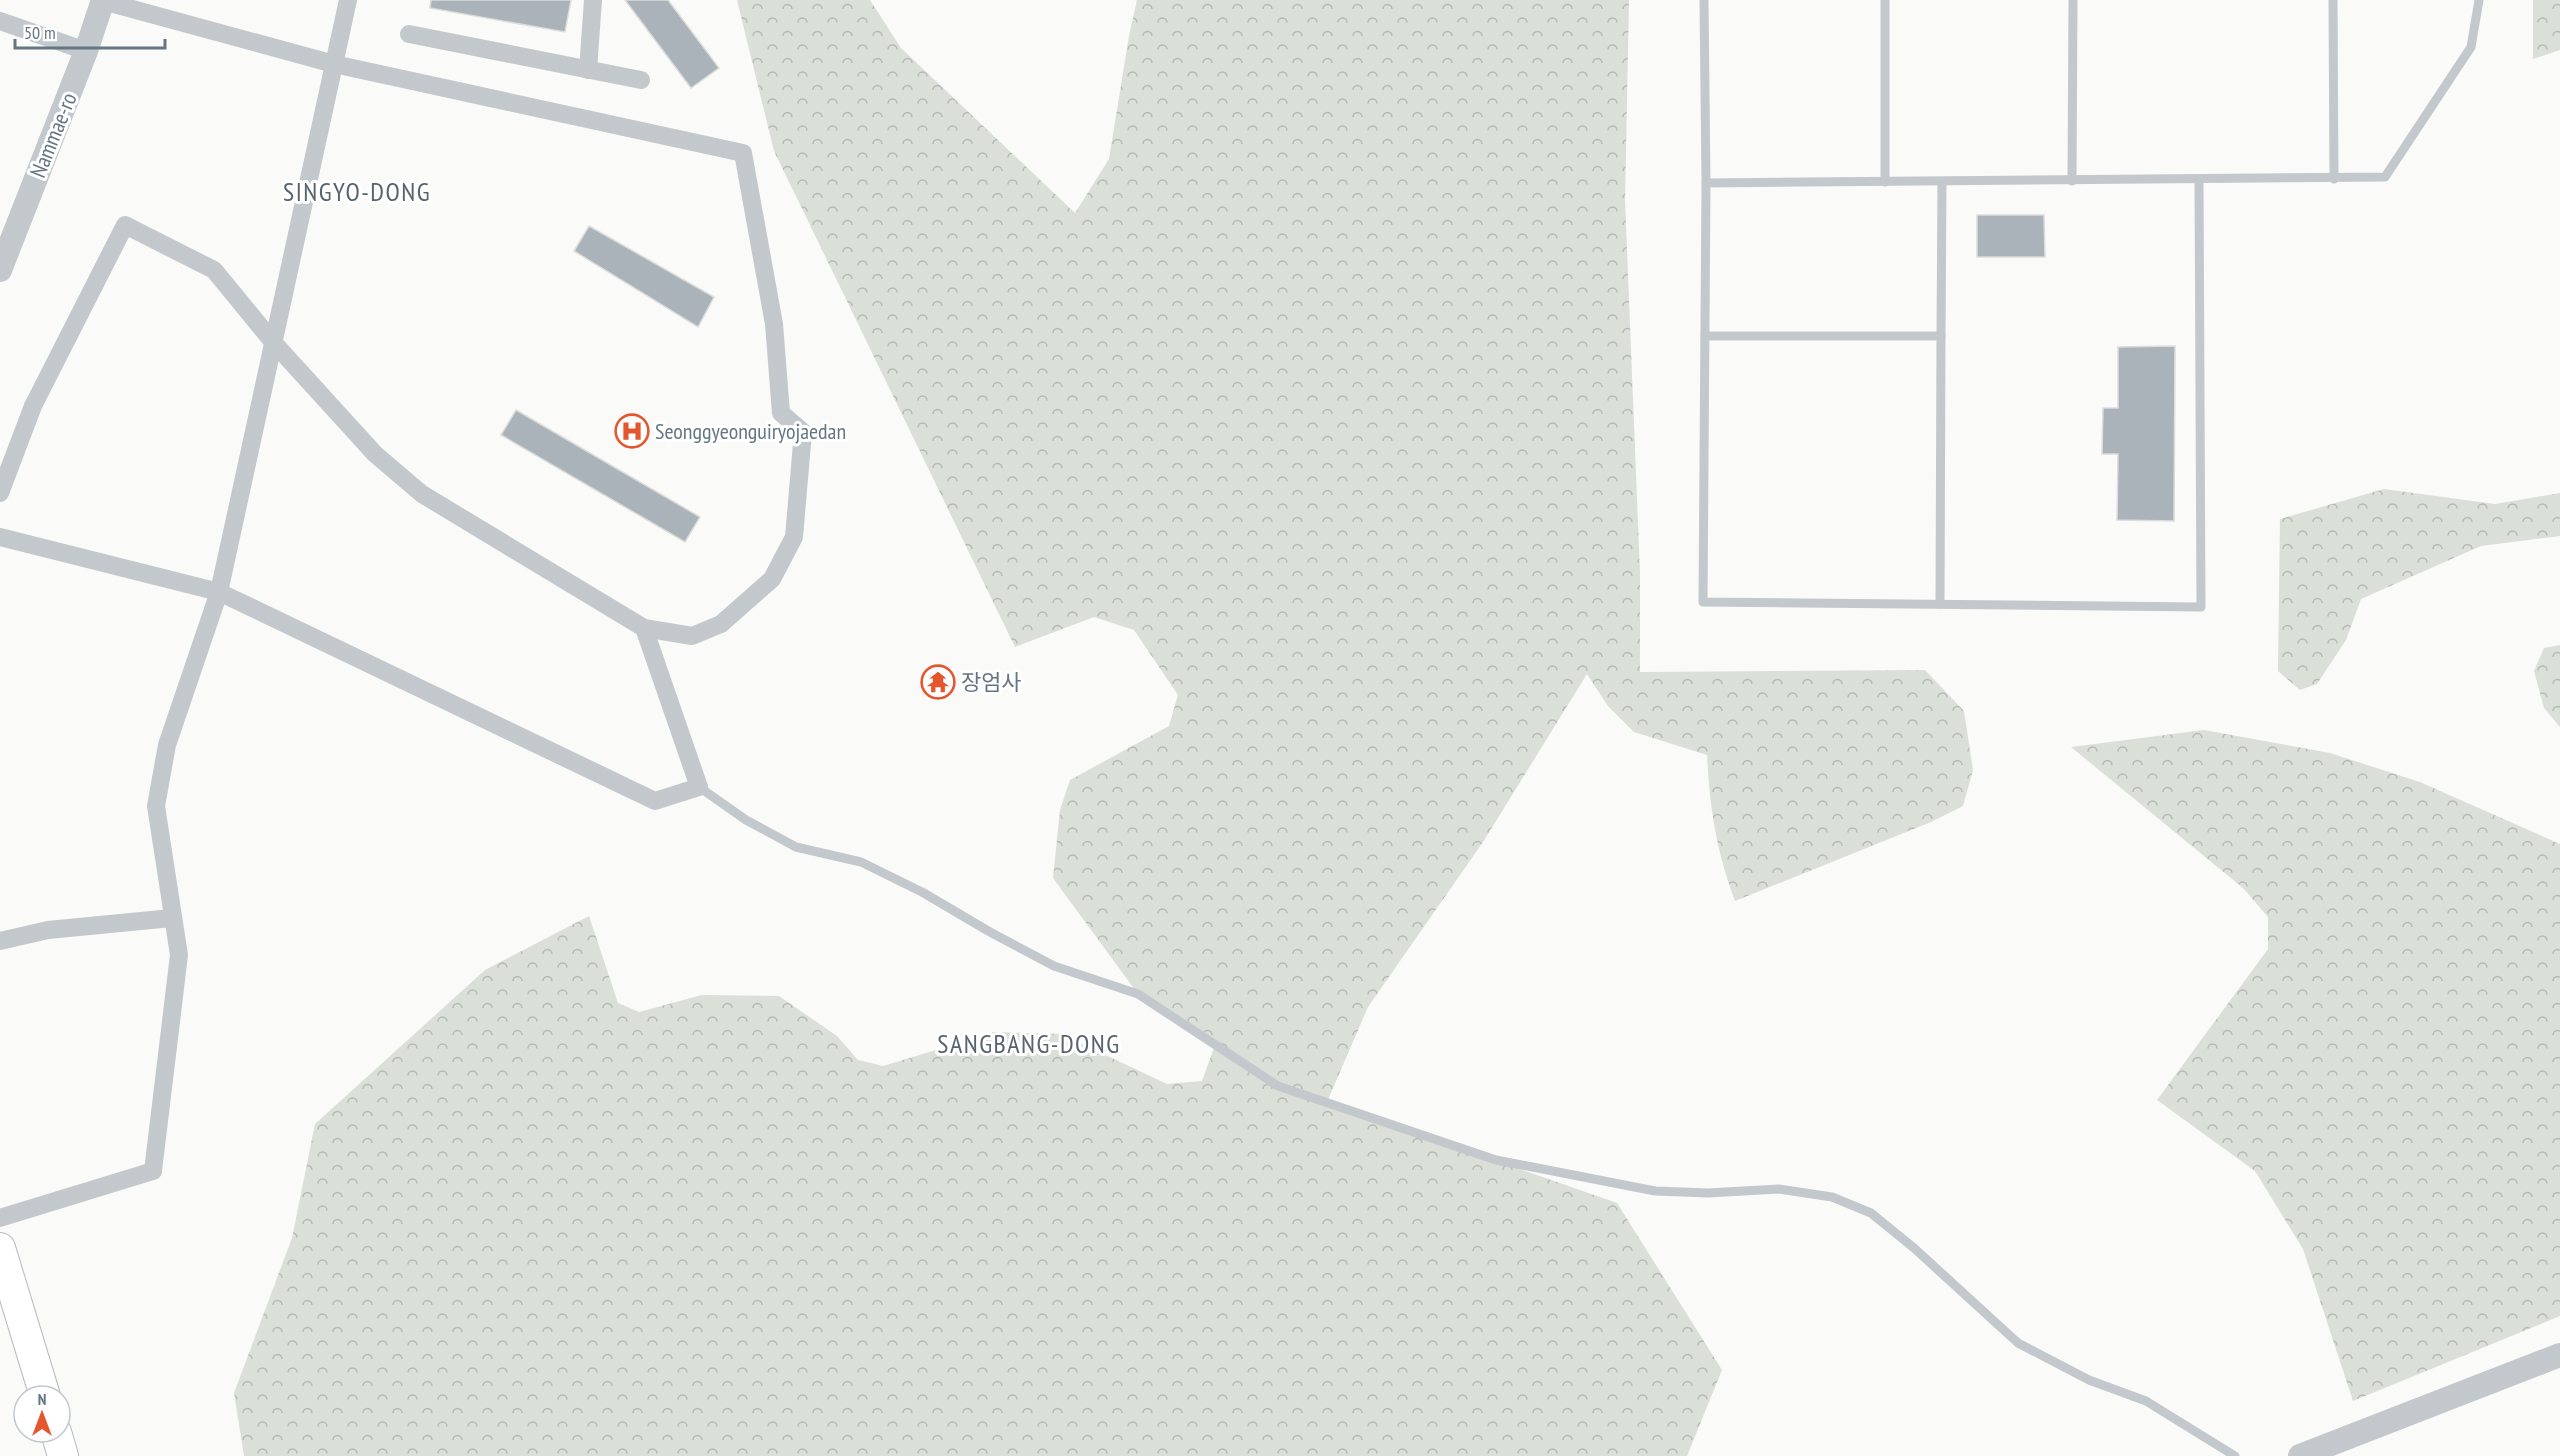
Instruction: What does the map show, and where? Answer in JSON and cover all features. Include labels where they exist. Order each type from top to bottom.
[{"type":"main road","points":[[0,1248],[41,1384]]},
{"type":"street","points":[[0,1218],[153,1171],[179,956],[156,806],[167,744],[219,592],[348,0]]},
{"type":"street","points":[[588,70],[593,0]]},
{"type":"street","points":[[0,493],[33,406],[125,225],[214,270],[273,342],[375,454],[422,494],[644,628],[692,636],[721,624],[772,579],[794,537],[803,432],[781,413],[774,324],[743,153],[334,64],[103,1]]},
{"type":"street","name":"Nammae-ro","points":[[0,270],[86,51],[103,1]]},
{"type":"street","points":[[1,20],[86,51]]},
{"type":"street","points":[[409,34],[641,80]]},
{"type":"street","points":[[0,537],[219,592],[655,801],[699,787],[644,628]]},
{"type":"street","points":[[0,941],[48,930],[172,918]]},
{"type":"street","points":[[2300,1456],[2560,1355]]},
{"type":"lane","points":[[1704,0],[1706,183],[1703,602],[2201,608],[2199,180]]},
{"type":"lane","points":[[1885,0],[1885,182]]},
{"type":"lane","points":[[2072,181],[2073,0]]},
{"type":"lane","points":[[2333,0],[2334,179]]},
{"type":"lane","points":[[1706,183],[2385,177],[2471,48],[2479,0]]},
{"type":"lane","points":[[1940,604],[1942,182]]},
{"type":"lane","points":[[1705,336],[1941,336]]},
{"type":"lane","points":[[699,787],[746,820],[796,848],[861,862],[922,892],[1054,966],[1138,994],[1278,1086],[1496,1160],[1655,1191],[1708,1193],[1779,1189],[1832,1197],[1871,1213],[1914,1248],[2018,1343],[2089,1380],[2146,1401],[2235,1456]]},
{"type":"green space","points":[[737,0],[870,0],[901,48],[1075,213],[1109,159],[1137,0],[1629,0],[1625,200],[1640,574],[1640,672],[1925,670],[1964,711],[1973,770],[1963,806],[1931,822],[1735,901],[1715,829],[1707,755],[1634,732],[1608,706],[1587,674],[1483,842],[1368,1007],[1327,1102],[1617,1203],[1722,1370],[1687,1456],[244,1456],[234,1393],[292,1238],[315,1124],[485,970],[589,916],[618,1003],[639,1012],[702,995],[779,996],[837,1036],[858,1060],[883,1066],[995,1032],[1061,1034],[1167,1084],[1202,1081],[1215,1045],[1138,994],[1053,878],[1060,810],[1070,780],[1169,726],[1178,695],[1134,630],[1094,617],[1015,647],[774,151]]},
{"type":"green space","points":[[2533,0],[2560,0],[2560,50],[2533,59]]},
{"type":"green space","points":[[2384,489],[2495,504],[2560,493],[2560,536],[2481,546],[2361,599],[2346,640],[2317,684],[2300,690],[2278,671],[2280,519]]},
{"type":"green space","points":[[2560,645],[2560,727],[2544,708],[2534,671],[2544,648]]},
{"type":"green space","points":[[2204,730],[2330,753],[2420,782],[2560,844],[2560,1316],[2353,1401],[2303,1249],[2255,1171],[2157,1100],[2268,949],[2268,917],[2243,888],[2071,747]]},
{"type":"building","points":[[431,0],[571,0],[565,32],[430,8]]},
{"type":"building","points":[[625,0],[668,0],[719,68],[691,88]]},
{"type":"building","points":[[1977,215],[2044,215],[2045,257],[1977,257]]},
{"type":"building","points":[[589,226],[714,297],[698,327],[574,251]]},
{"type":"building","points":[[2175,346],[2174,521],[2117,520],[2118,454],[2102,454],[2103,408],[2118,408],[2118,347]]},
{"type":"building","points":[[516,410],[700,517],[685,542],[501,435]]},
{"type":"place","name":"Seonggyeonguiryojaedan","points":[[632,431]]},
{"type":"place","name":"장엄사","points":[[938,682]]},
{"type":"district","name":"SINGYO-DONG","points":[[357,192]]},
{"type":"district","name":"SANGBANG-DONG","points":[[1029,1044]]}]
